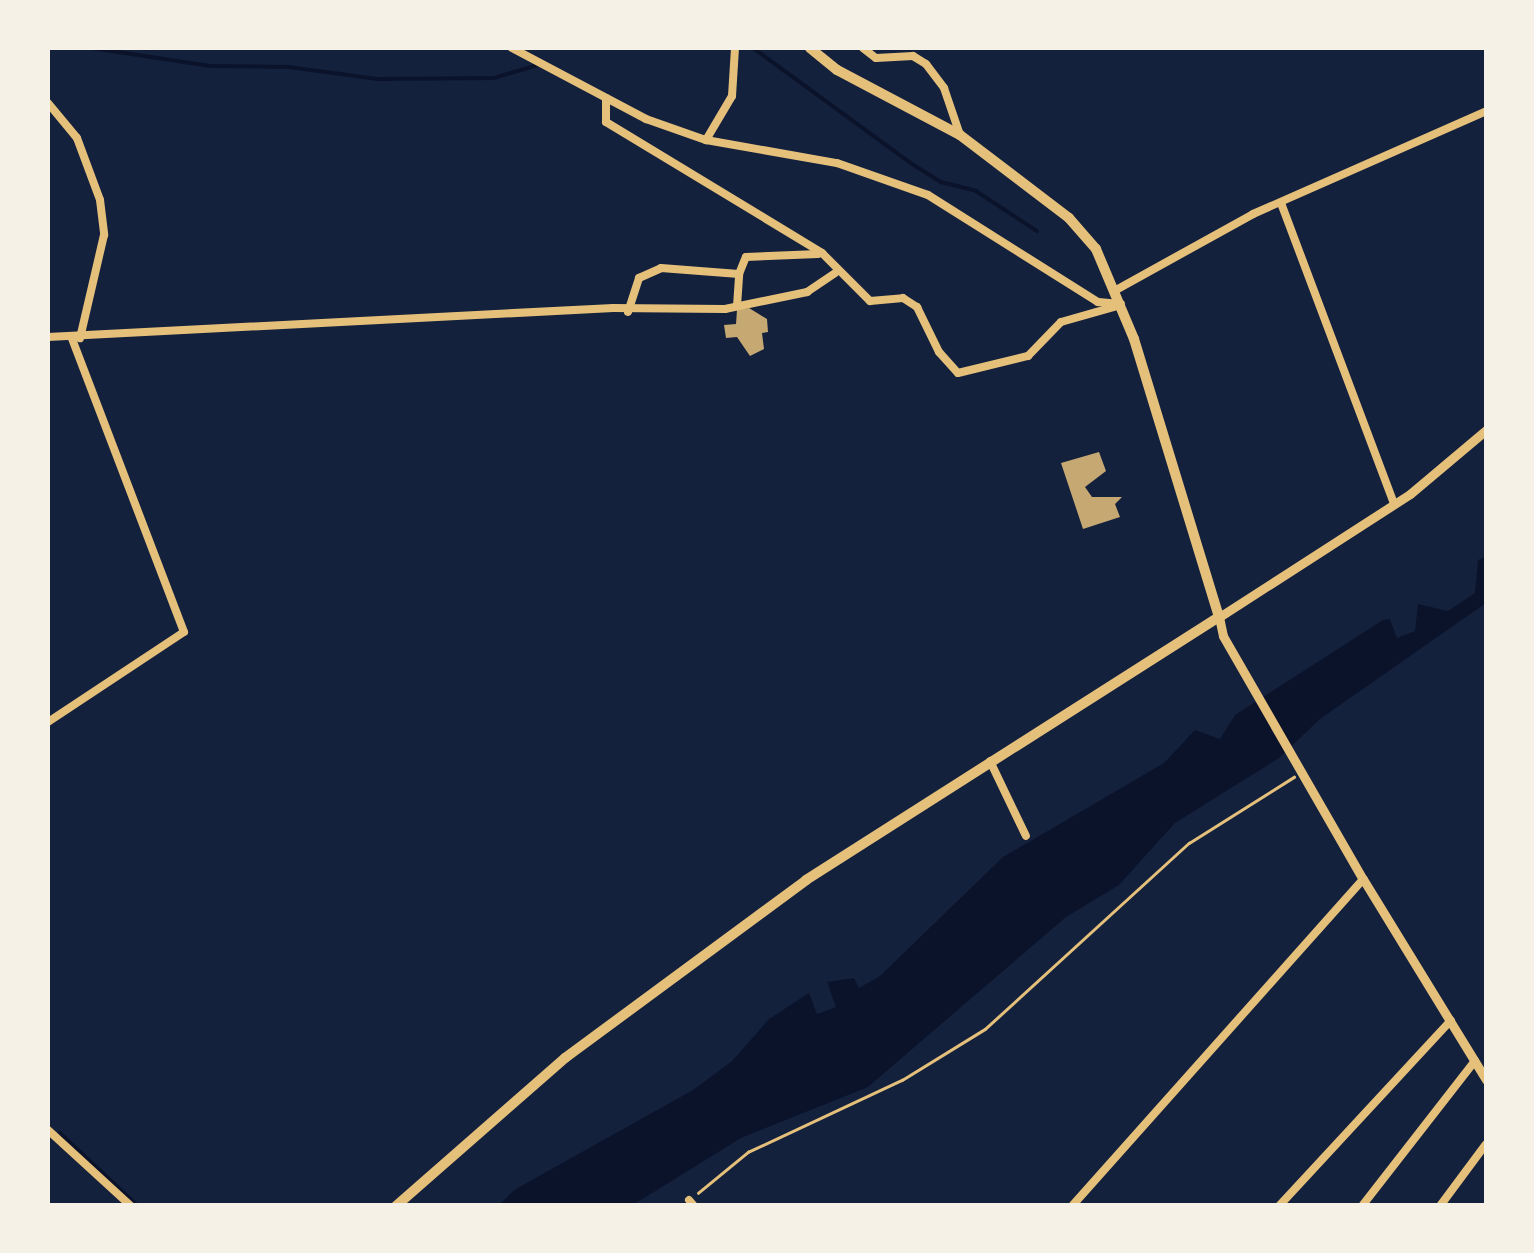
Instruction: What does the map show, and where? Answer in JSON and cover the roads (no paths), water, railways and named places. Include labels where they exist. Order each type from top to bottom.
[{"type":"main road","points":[[396,1206],[565,1058],[806,880],[1219,616],[1121,304],[1096,248],[1069,218],[960,135],[837,70],[810,48]]},
{"type":"street","points":[[512,48],[606,98],[706,140],[838,164],[928,195],[1098,302],[1121,304]]},
{"type":"street","points":[[706,140],[732,96],[736,48]]},
{"type":"street","points":[[863,48],[876,58],[913,56],[926,64],[944,88],[960,135]]},
{"type":"street","points":[[606,98],[606,122],[822,254],[836,273],[870,301],[903,298],[917,307],[939,352],[958,373],[1028,356],[1062,322],[1121,304]]},
{"type":"street","points":[[48,103],[77,138],[100,200],[104,235],[76,338],[184,632],[48,722]]},
{"type":"street","points":[[1116,290],[1281,203],[1486,112]]},
{"type":"street","points":[[1281,203],[1394,504]]},
{"type":"street","points":[[737,306],[739,274],[746,257],[822,254]]},
{"type":"street","points":[[628,312],[639,278],[661,268],[739,274]]},
{"type":"street","points":[[48,337],[327,321],[737,306],[807,292],[836,273]]},
{"type":"street","points":[[1486,430],[1394,504],[1219,616],[1246,673],[1363,879],[1486,1080]]},
{"type":"street","points":[[990,761],[1026,836]]},
{"type":"street","points":[[1072,1206],[1363,879]]},
{"type":"street","points":[[1279,1206],[1451,1020]]},
{"type":"street","points":[[1362,1206],[1475,1061]]},
{"type":"street","points":[[48,1130],[131,1206]]},
{"type":"street","points":[[1440,1206],[1486,1144]]},
{"type":"water","points":[[1486,557],[1486,603],[1320,719],[1279,758],[1175,823],[1119,885],[1066,917],[868,1087],[741,1138],[633,1205],[498,1206],[514,1190],[693,1090],[732,1061],[769,1019],[809,993],[817,1014],[836,1007],[827,982],[854,978],[859,988],[880,976],[1003,857],[1164,763],[1195,730],[1220,739],[1235,715],[1383,620],[1390,619],[1397,638],[1415,631],[1418,604],[1448,611],[1475,593],[1478,560]]},
{"type":"waterway","points":[[92,48],[209,66],[289,67],[377,79],[494,78],[538,65]]},
{"type":"waterway","points":[[753,48],[912,164],[941,182],[976,191],[1037,231]]},
{"type":"waterway","points":[[60,1133],[138,1206]]}]
